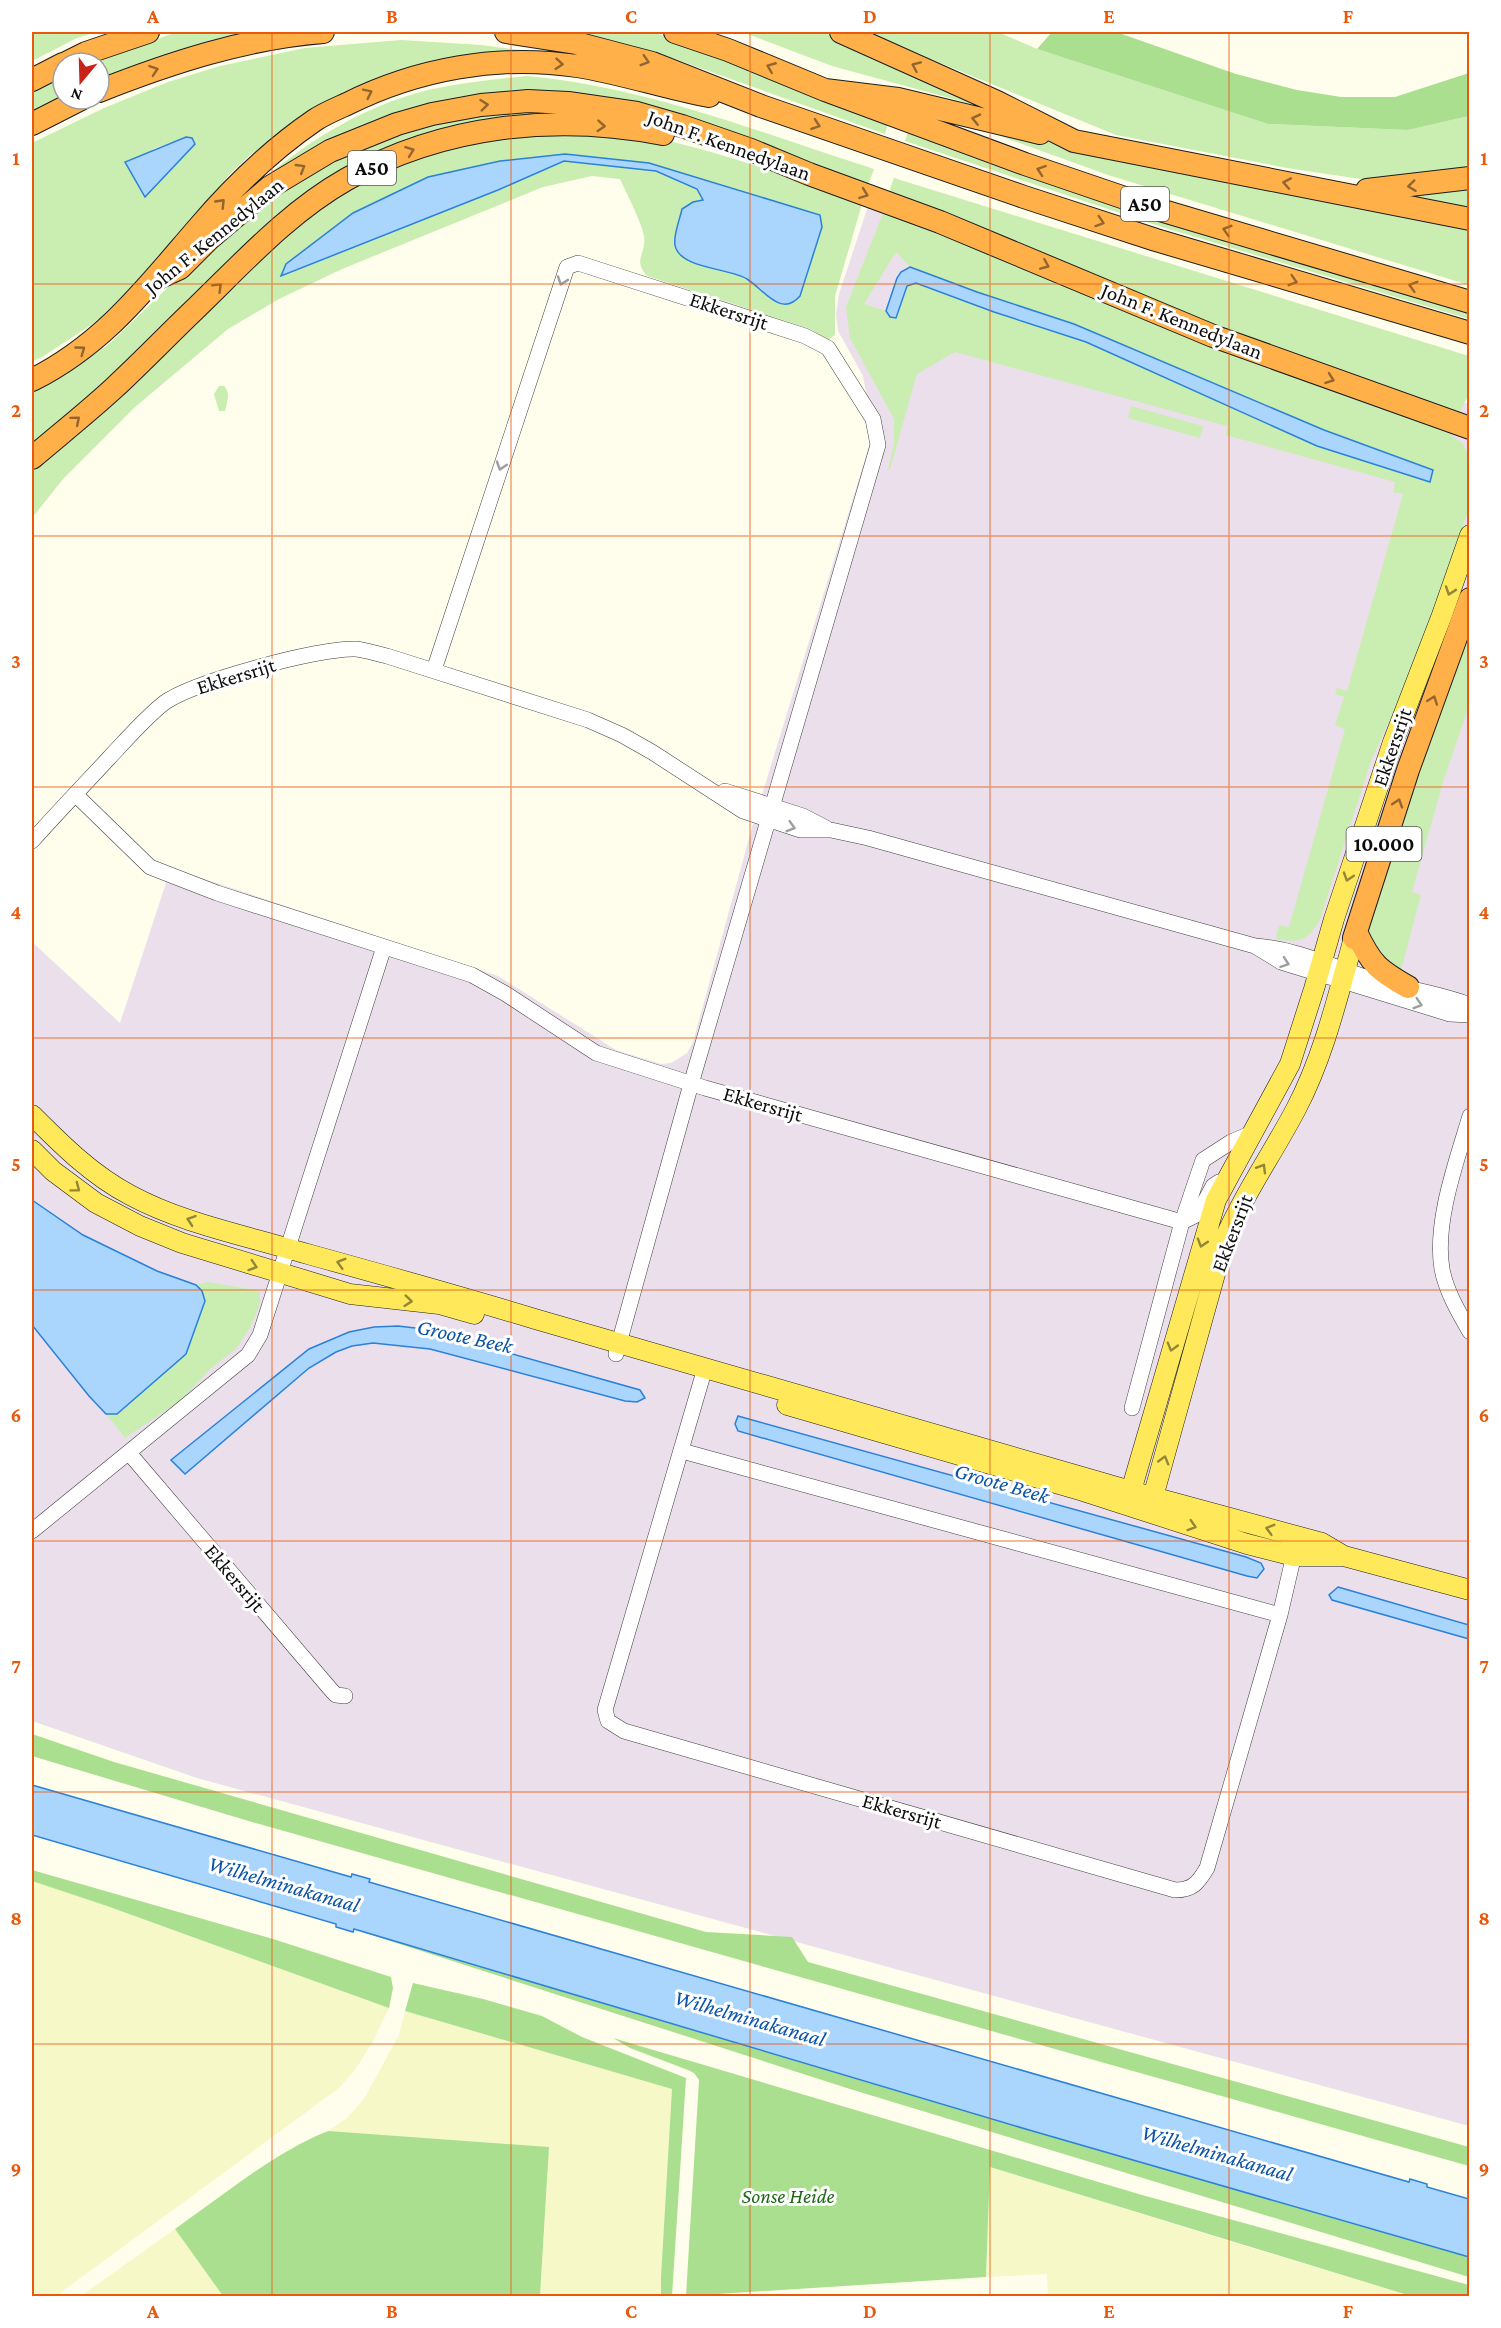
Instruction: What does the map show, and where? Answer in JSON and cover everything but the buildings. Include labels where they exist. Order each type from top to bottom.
[{"type":"highway","points":[[92,51],[148,32]]},
{"type":"highway","points":[[111,86],[160,68],[212,53],[267,40],[323,32]]},
{"type":"highway","name":"A50","points":[[506,32],[576,43],[652,63],[761,106],[1024,197],[1145,236],[1470,333]]},
{"type":"highway","name":"A50","points":[[675,32],[728,50],[825,90],[1025,164],[1149,206],[1470,302]]},
{"type":"highway","points":[[841,32],[997,102],[1074,141],[1470,219]]},
{"type":"highway","name":"A50","points":[[156,279],[199,226],[259,163],[291,138],[316,119],[381,87],[421,75],[477,64],[551,63],[611,73],[676,90],[761,106]]},
{"type":"highway","points":[[32,80],[51,70]]},
{"type":"highway","name":"A50","points":[[825,90],[898,99],[1074,141]]},
{"type":"highway","name":"John F. Kennedylaan","points":[[32,380],[71,357],[102,334],[156,279],[180,268],[210,238],[270,187],[330,151],[396,124],[432,114],[482,105],[528,101],[568,103],[637,113],[751,150],[950,226],[1213,336],[1469,429]]},
{"type":"highway","points":[[32,124],[57,111]]},
{"type":"highway","name":"A50","points":[[32,458],[115,388],[242,262],[292,217],[347,180],[400,155],[440,141],[482,131],[525,125],[565,123],[634,128],[678,137],[809,174]]},
{"type":"highway","points":[[1345,193],[1470,178]]},
{"type":"highway","name":"Ekkersrijt","points":[[1355,935],[1412,760],[1470,599]]},
{"type":"highway","points":[[1355,935],[1368,957],[1383,973],[1408,987]]},
{"type":"main road","name":"Ekkersrijt","points":[[1134,1500],[1203,1239],[1216,1200],[1290,1064],[1334,919],[1393,742],[1470,535]]},
{"type":"main road","name":"Ekkersrijt","points":[[1153,1497],[1225,1238],[1238,1208],[1297,1108],[1318,1057],[1355,935]]},
{"type":"main road","points":[[32,1115],[68,1152],[131,1195],[160,1209],[210,1227],[444,1291],[617,1349]]},
{"type":"main road","points":[[32,1150],[53,1171],[96,1203],[140,1226],[182,1243],[279,1274],[350,1294],[440,1304],[617,1349],[1134,1500],[1247,1544],[1296,1546]]},
{"type":"main road","points":[[1134,1500],[1153,1497],[1296,1546],[1344,1556],[1470,1590]]},
{"type":"street","name":"Ekkersrijt","points":[[434,670],[567,267],[578,262],[805,336],[828,348],[873,418],[878,445],[691,1083],[617,1349]]},
{"type":"street","name":"Ekkersrijt","points":[[32,841],[165,702],[204,684],[286,661],[326,651],[356,649],[434,670],[588,720],[622,735],[701,784],[769,813],[803,816],[831,831],[868,838],[1255,946],[1281,948],[1320,968],[1343,976]]},
{"type":"street","name":"Ekkersrijt","points":[[75,794],[150,867],[216,893],[472,975],[506,994],[597,1053],[691,1083],[1182,1222],[1198,1214],[1213,1186],[1230,1175]]},
{"type":"street","points":[[32,1531],[248,1355],[260,1335],[384,947]]},
{"type":"street","points":[[1343,976],[1408,987],[1470,1005]]},
{"type":"street","points":[[1343,976],[1450,1014],[1470,1015]]},
{"type":"street","points":[[1470,1116],[1447,1195],[1441,1236],[1442,1269],[1454,1305],[1470,1332]]},
{"type":"street","points":[[1132,1408],[1182,1222],[1203,1160],[1252,1133]]},
{"type":"street","name":"Ekkersrijt","points":[[704,1373],[605,1710],[608,1721],[624,1731],[1175,1890],[1188,1890],[1198,1884],[1207,1868],[1280,1615],[1296,1546]]},
{"type":"street","points":[[682,1451],[1280,1615]]},
{"type":"street","name":"Ekkersrijt","points":[[129,1453],[332,1691],[336,1695],[345,1696]]},
{"type":"shaded area","points":[[868,206],[1469,404],[1469,2126],[197,1778],[32,1721],[32,942],[120,1023],[171,868],[498,976],[616,1050],[661,1064],[671,1063],[687,1053],[693,1042],[753,824],[873,433],[863,376],[838,331],[836,314],[839,294]]},
{"type":"green space","points":[[32,32],[96,32],[77,38],[32,61]]},
{"type":"green space","points":[[177,32],[264,32],[180,52],[111,75],[111,55]]},
{"type":"green space","points":[[578,32],[648,32],[662,35],[729,59],[888,123],[885,134],[655,52]]},
{"type":"green space","points":[[742,32],[827,32],[979,106],[832,66]]},
{"type":"green space","points":[[869,32],[998,32],[1037,49],[1268,124],[1408,130],[1469,116],[1469,172],[1367,180],[1287,168],[1116,135]]},
{"type":"green space","points":[[1052,32],[1116,32],[1236,74],[1297,90],[1341,97],[1395,97],[1469,73],[1469,116],[1408,130],[1268,124],[1037,49]]},
{"type":"green space","points":[[401,40],[481,45],[552,54],[307,113],[250,155],[230,174],[125,298],[91,325],[32,361],[32,143],[98,111],[111,111],[111,105],[168,82],[220,66],[305,48]],"holes":[[[186,137],[189,137],[195,144],[145,197],[153,149]]]},
{"type":"green space","points":[[528,76],[617,90],[661,101],[746,126],[874,169],[868,185],[684,121],[476,99],[244,196],[307,146],[353,118],[377,107],[428,90]]},
{"type":"green space","points":[[51,82],[51,102],[32,112],[32,92]]},
{"type":"green space","points":[[568,106],[566,119],[341,178],[32,453],[32,391],[108,345],[215,242],[275,192],[330,159],[433,119]]},
{"type":"green space","points":[[965,120],[1062,145],[1469,223],[1469,285],[1108,175],[964,123]]},
{"type":"green space","points":[[908,132],[1469,310],[1469,319],[1162,227],[905,141]]},
{"type":"green space","points":[[633,133],[749,164],[862,204],[835,296],[835,335],[828,340],[810,329],[647,276],[640,261],[644,236],[620,179],[592,176],[543,187],[342,269],[279,299],[228,329],[135,407],[63,479],[32,518],[32,464],[222,288],[345,185],[483,136]],"holes":[[[565,154],[649,163],[805,212],[810,211],[822,227],[800,296],[783,305],[764,294],[744,277],[688,261],[704,200],[697,189],[656,171],[564,161],[498,190],[282,275]]]},
{"type":"green space","points":[[894,178],[1469,356],[1469,394],[1460,412],[1276,351],[889,192]]},
{"type":"green space","points":[[1469,183],[1469,214],[1382,191]]},
{"type":"green space","points":[[883,213],[1447,431],[1462,443],[1469,456],[1469,508],[1416,662],[1371,761],[1320,919],[1307,936],[1291,941],[1276,939],[1279,925],[1289,927],[1345,729],[1335,725],[1344,697],[1335,694],[1337,688],[1347,691],[1403,494],[1393,492],[1395,482],[1226,435],[1227,426],[955,352],[917,374],[890,469],[888,469],[894,444],[894,419],[850,338],[846,307]],"holes":[[[896,252],[910,267],[1074,324],[1324,430],[1433,470],[1197,392],[1086,342],[994,312],[916,283],[907,286],[896,318],[890,317],[886,311],[864,304]]]},
{"type":"green space","points":[[219,386],[224,386],[227,392],[225,411],[219,411],[214,394]]},
{"type":"green space","points":[[1131,406],[1203,426],[1200,438],[1128,418]]},
{"type":"green space","points":[[1469,619],[1469,706],[1443,782],[1412,892],[1421,895],[1400,974],[1371,947],[1366,926]]},
{"type":"green space","points":[[208,1282],[260,1291],[260,1304],[251,1326],[236,1349],[210,1369],[181,1400],[125,1438],[106,1414],[117,1414],[124,1409],[186,1354],[205,1301],[202,1291],[196,1285]]},
{"type":"green space","points":[[32,1734],[114,1762],[706,1932],[792,1937],[808,1962],[1469,2147],[1469,2166],[252,1822],[32,1756]]},
{"type":"green space","points":[[32,1870],[273,1939],[391,1977],[393,1988],[389,2008],[32,1881]]},
{"type":"green space","points":[[32,1881],[389,2008],[372,2043],[355,2070],[339,2088],[56,2296],[32,2296]]},
{"type":"green space","points":[[350,1928],[1029,2130],[1469,2257],[1469,2277],[850,2089]]},
{"type":"green space","points":[[413,1983],[483,1999],[542,2016],[582,2037],[686,2078],[672,2296],[661,2296],[661,2277],[672,2089],[405,2011]]},
{"type":"green space","points":[[405,2011],[673,2089],[661,2296],[540,2296],[548,2173],[328,2131],[347,2118],[364,2099],[399,2035]]},
{"type":"green space","name":"Sonse Heide","points":[[613,2038],[1142,2195],[1469,2285],[1469,2296],[1411,2296],[990,2167],[986,2277],[686,2296],[699,2080],[694,2073],[688,2070],[630,2048]]},
{"type":"green space","points":[[328,2131],[549,2147],[540,2296],[223,2296],[175,2229],[268,2163]]},
{"type":"green space","points":[[990,2167],[1411,2296],[1048,2296],[1047,2274],[986,2277]]},
{"type":"green space","points":[[175,2229],[223,2296],[81,2296]]},
{"type":"water","points":[[186,137],[192,138],[195,144],[145,197],[125,162]]},
{"type":"water","points":[[565,154],[649,163],[820,215],[822,227],[800,296],[793,302],[779,303],[739,275],[695,263],[679,253],[675,245],[675,237],[682,209],[693,202],[703,200],[697,189],[656,171],[564,161],[498,190],[281,276],[286,264],[353,213],[428,177],[500,161]]},
{"type":"water","points":[[910,267],[1074,324],[1324,430],[1433,470],[1430,482],[1317,446],[1086,342],[994,312],[916,283],[907,286],[896,318],[890,317],[886,311],[897,278],[901,272]]},
{"type":"water","points":[[32,1200],[83,1235],[157,1271],[196,1285],[202,1291],[205,1301],[186,1354],[117,1414],[106,1414],[32,1325]]},
{"type":"water","points":[[398,1326],[424,1329],[640,1390],[645,1398],[637,1402],[625,1401],[430,1349],[373,1343],[352,1346],[336,1352],[309,1368],[185,1474],[171,1460],[309,1349],[349,1332],[374,1327]]},
{"type":"water","points":[[738,1416],[1246,1557],[1261,1563],[1264,1569],[1257,1578],[1247,1576],[738,1431],[735,1424]]},
{"type":"water","points":[[1338,1587],[1469,1625],[1469,1639],[1332,1600],[1329,1595]]},
{"type":"water","name":"Wilhelminakanaal","points":[[32,1785],[351,1877],[352,1874],[370,1879],[369,1882],[1409,2182],[1410,2179],[1427,2184],[1427,2187],[1469,2199],[1469,2257],[1029,2130],[354,1929],[353,1932],[336,1927],[336,1924],[32,1835]]},
{"type":"water label","name":"Groote Beek","points":[[465,1336]]},
{"type":"water label","name":"Groote Beek","points":[[1002,1483]]}]
